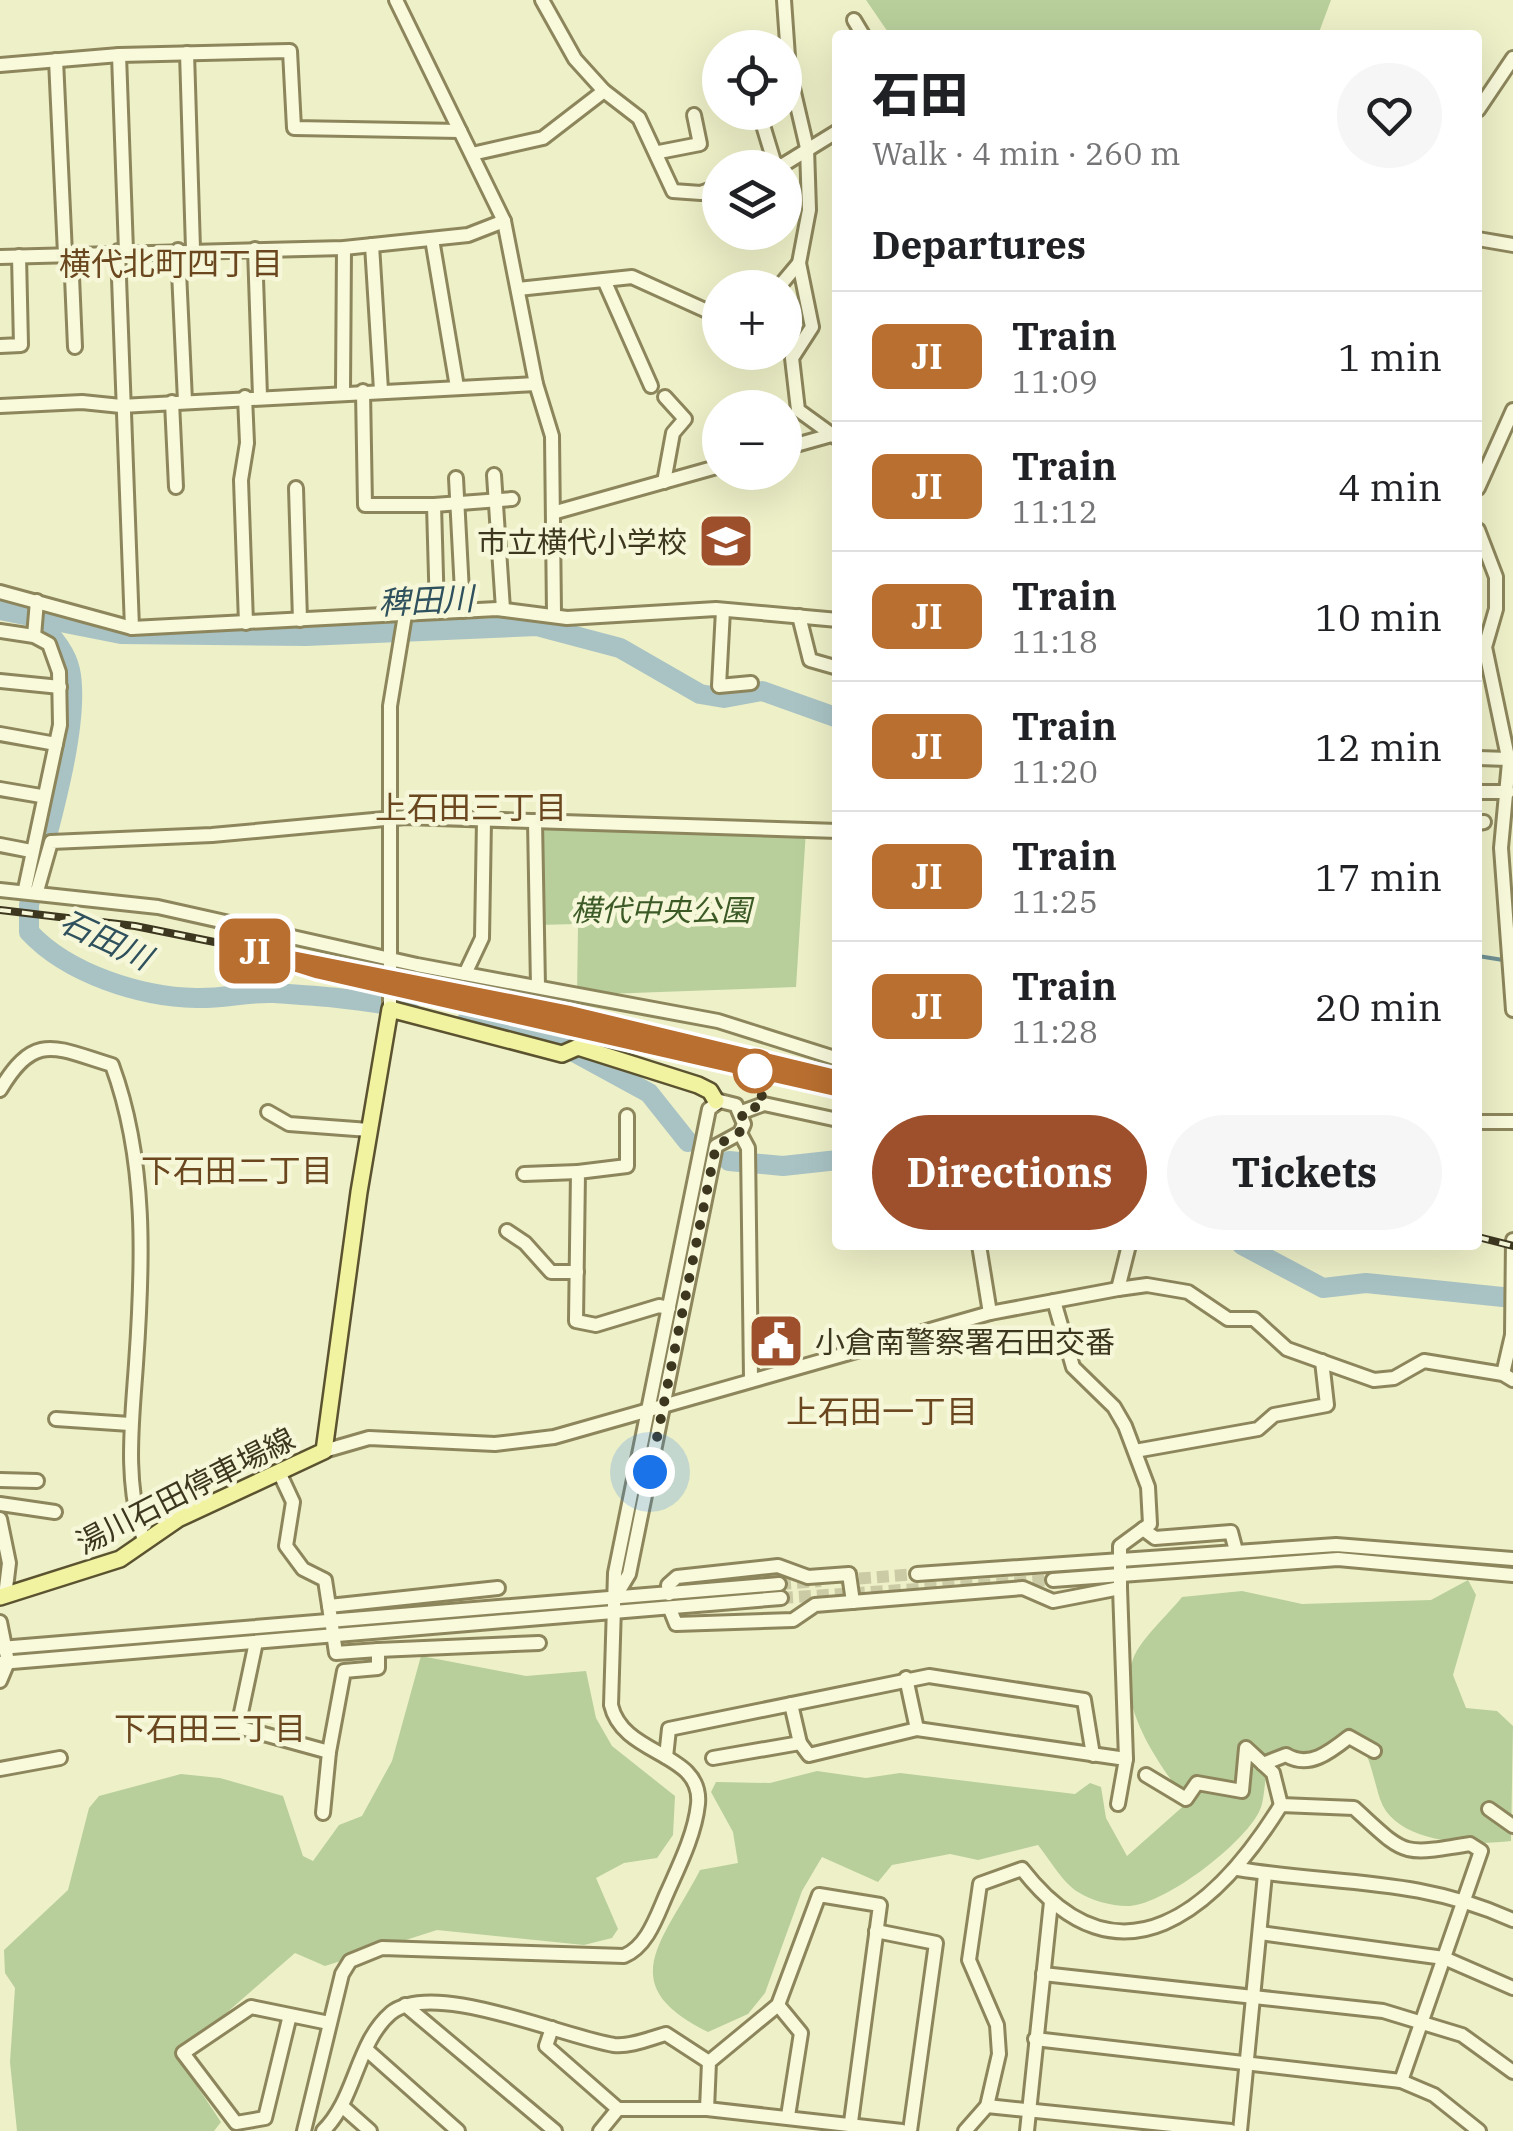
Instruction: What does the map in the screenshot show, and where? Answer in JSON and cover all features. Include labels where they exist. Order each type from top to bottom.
[{"type":"main road","points":[[390,1009],[562,1054],[578,1047],[698,1085],[710,1091],[716,1101]]},
{"type":"main road","name":"湯川石田停車場線","points":[[2,1596],[98,1569],[120,1559],[144,1540],[324,1451],[390,1009]]},
{"type":"street","points":[[396,0],[504,221],[536,384],[552,436],[556,512],[554,614]]},
{"type":"street","points":[[542,0],[574,59],[604,91],[639,118],[659,152],[673,191],[702,194]]},
{"type":"street","points":[[784,0],[789,70],[807,148],[809,210],[799,264],[812,327],[792,358],[798,410],[832,432]]},
{"type":"street","points":[[854,20],[859,30]]},
{"type":"street","points":[[0,65],[119,55],[290,51],[294,128],[460,131]]},
{"type":"street","points":[[176,487],[187,53]]},
{"type":"street","points":[[119,55],[120,406],[132,628]]},
{"type":"street","points":[[1482,104],[1513,58]]},
{"type":"street","points":[[56,60],[75,347]]},
{"type":"street","points":[[472,154],[543,138],[604,91]]},
{"type":"street","points":[[659,152],[700,144],[694,115]]},
{"type":"street","points":[[802,151],[832,134]]},
{"type":"street","points":[[0,257],[185,249],[344,248],[468,235],[504,221]]},
{"type":"street","points":[[432,239],[457,387]]},
{"type":"street","points":[[1482,240],[1513,246]]},
{"type":"street","points":[[372,245],[381,390]]},
{"type":"street","points":[[343,391],[344,248]]},
{"type":"street","points":[[255,249],[260,396]]},
{"type":"street","points":[[0,346],[21,345],[19,256]]},
{"type":"street","points":[[794,270],[799,264]]},
{"type":"street","points":[[518,289],[632,278],[702,309]]},
{"type":"street","points":[[604,280],[651,386]]},
{"type":"street","points":[[0,406],[82,402],[120,406],[343,391],[536,384]]},
{"type":"street","points":[[363,390],[365,505],[512,499]]},
{"type":"street","points":[[664,482],[673,434],[686,419],[665,397]]},
{"type":"street","points":[[244,398],[247,443],[241,480],[246,622]]},
{"type":"street","points":[[1482,481],[1509,431],[1513,410]]},
{"type":"street","points":[[1482,461],[1509,431]]},
{"type":"street","points":[[802,444],[832,436]]},
{"type":"street","points":[[556,512],[702,471]]},
{"type":"street","points":[[494,474],[503,609]]},
{"type":"street","points":[[456,478],[463,610]]},
{"type":"street","points":[[296,488],[300,620]]},
{"type":"street","points":[[434,504],[437,612]]},
{"type":"street","points":[[1482,540],[1496,577],[1496,610],[1486,647],[1508,759],[1502,848],[1513,1010]]},
{"type":"street","points":[[0,592],[132,628],[503,609],[567,618],[723,610],[832,619]]},
{"type":"street","points":[[34,636],[36,602]]},
{"type":"street","points":[[723,610],[719,686],[751,683]]},
{"type":"street","points":[[390,1009],[390,706],[405,615]]},
{"type":"street","points":[[799,616],[810,660],[832,666]]},
{"type":"street","points":[[0,630],[34,636],[49,644],[60,687],[56,744],[31,851],[31,890]]},
{"type":"street","points":[[0,682],[60,687]]},
{"type":"street","points":[[0,734],[56,744]]},
{"type":"street","points":[[1482,758],[1508,759]]},
{"type":"street","points":[[0,790],[41,796]]},
{"type":"street","points":[[1482,792],[1508,792]]},
{"type":"street","points":[[31,890],[51,842],[212,835],[388,818],[832,831]]},
{"type":"street","points":[[465,974],[482,938],[484,820]]},
{"type":"street","points":[[535,822],[538,988]]},
{"type":"street","points":[[0,846],[31,851]]},
{"type":"street","points":[[0,890],[31,890],[158,907],[465,974],[718,1021],[832,1057]]},
{"type":"street","points":[[0,1090],[15,1065],[28,1053],[47,1046],[112,1066],[127,1105],[140,1196],[138,1315],[130,1424],[144,1540]]},
{"type":"street","points":[[304,2131],[342,1974],[365,1952],[382,1948],[611,1957],[632,1952],[650,1930],[681,1859],[698,1804],[689,1774],[631,1739],[614,1716],[615,1573],[710,1109],[716,1101],[736,1105],[744,1124],[740,1134],[716,1146],[629,1574],[615,1606]]},
{"type":"street","points":[[742,1112],[764,1104],[832,1119]]},
{"type":"street","points":[[268,1112],[289,1124],[369,1130]]},
{"type":"street","points":[[524,1174],[626,1166],[627,1116]]},
{"type":"street","points":[[1482,1122],[1513,1122]]},
{"type":"street","points":[[740,1134],[748,1148],[752,1378]]},
{"type":"street","points":[[578,1172],[576,1322],[596,1326],[658,1306],[668,1308]]},
{"type":"street","points":[[507,1231],[525,1243],[551,1272],[577,1272]]},
{"type":"street","points":[[324,1451],[369,1438],[495,1444],[543,1438],[990,1313],[1147,1285],[1188,1292],[1228,1319],[1254,1319],[1286,1349],[1374,1380],[1394,1378],[1424,1361],[1508,1377],[1513,1240]]},
{"type":"street","points":[[980,1250],[990,1313]]},
{"type":"street","points":[[1118,1289],[1127,1250]]},
{"type":"street","points":[[1054,1301],[1072,1367],[1114,1407],[1148,1488],[1150,1524],[1120,1546],[1118,1559],[1126,1759],[1118,1804]]},
{"type":"street","points":[[1135,1451],[1258,1429],[1274,1415],[1328,1404],[1322,1361]]},
{"type":"street","points":[[56,1420],[130,1424]]},
{"type":"street","points":[[279,1472],[293,1502],[286,1546],[303,1569],[324,1580],[336,1653],[539,1643]]},
{"type":"street","points":[[0,1480],[38,1481]]},
{"type":"street","points":[[0,1504],[55,1512]]},
{"type":"street","points":[[0,1519],[9,1563],[2,1596]]},
{"type":"street","points":[[1143,1529],[1154,1538],[1231,1532],[1236,1551]]},
{"type":"street","points":[[917,1574],[1236,1551],[1369,1546],[1513,1560]]},
{"type":"street","points":[[1053,1580],[1120,1581],[1338,1559],[1513,1575]]},
{"type":"street","points":[[669,1594],[668,1585],[677,1577],[778,1566],[808,1577],[849,1574],[852,1602]]},
{"type":"street","points":[[670,1609],[676,1624],[784,1621],[816,1605],[1024,1588],[1053,1601],[1120,1581]]},
{"type":"street","points":[[329,1606],[498,1588]]},
{"type":"street","points":[[4,1655],[615,1606],[670,1609],[780,1591],[669,1594],[615,1606]]},
{"type":"street","points":[[0,1622],[4,1655],[0,1681]]},
{"type":"street","points":[[4,1655],[256,1642],[332,1629]]},
{"type":"street","points":[[256,1642],[238,1727],[329,1752]]},
{"type":"street","points":[[323,1812],[344,1671],[378,1668],[378,1650]]},
{"type":"street","points":[[666,1757],[669,1729],[928,1676],[1084,1700],[1093,1755]]},
{"type":"street","points":[[906,1678],[918,1729]]},
{"type":"street","points":[[790,1704],[800,1743],[809,1754],[918,1729],[1126,1759]]},
{"type":"street","points":[[1263,1764],[1286,1756],[1299,1762],[1310,1760],[1349,1736],[1374,1751]]},
{"type":"street","points":[[713,1758],[800,1743]]},
{"type":"street","points":[[965,2131],[988,2106],[999,2054],[996,2026],[968,1960],[980,1884],[1022,1869],[1050,1902],[1092,1928],[1118,1934],[1150,1930],[1173,1920],[1238,1870],[1281,1805],[1273,1773],[1246,1748],[1242,1791],[1197,1783],[1186,1799],[1146,1775]]},
{"type":"street","points":[[0,1768],[60,1758]]},
{"type":"street","points":[[1281,1805],[1354,1808],[1397,1848],[1415,1853],[1474,1845],[1481,1856],[1402,2081]]},
{"type":"street","points":[[1489,1809],[1513,1826]]},
{"type":"street","points":[[1238,1870],[1367,1882],[1464,1898],[1513,1920]]},
{"type":"street","points":[[1240,2131],[1266,1874]]},
{"type":"street","points":[[707,2108],[709,2062],[778,2005],[819,1894],[880,1905],[851,2122]]},
{"type":"street","points":[[1027,2131],[1050,1902]]},
{"type":"street","points":[[552,2028],[546,2046],[618,2109],[707,2108],[906,2131],[936,1943],[876,1931]]},
{"type":"street","points":[[1260,1933],[1444,1958],[1513,1988]]},
{"type":"street","points":[[1043,1974],[1383,2011],[1462,2035],[1513,2072]]},
{"type":"street","points":[[323,2131],[342,2108],[378,2027],[405,2005],[434,2002],[618,2046],[666,2034],[709,2062]]},
{"type":"street","points":[[405,2005],[554,2131]]},
{"type":"street","points":[[778,2005],[801,2033],[788,2116]]},
{"type":"street","points":[[290,2015],[265,2118],[232,2127],[182,2053],[250,2007],[290,2015],[329,2023]]},
{"type":"street","points":[[1035,2039],[1402,2081],[1434,2095],[1479,2131]]},
{"type":"street","points":[[368,2051],[458,2131]]},
{"type":"street","points":[[988,2106],[1231,2131]]},
{"type":"street","points":[[342,2108],[370,2131]]},
{"type":"street","points":[[600,2131],[618,2109]]},
{"type":"green space","points":[[866,0],[1331,0],[1320,30],[887,30]]},
{"type":"green space","name":"横代中央公園","points":[[535,821],[806,830],[796,987],[577,995],[578,924],[537,925]]},
{"type":"green space","points":[[1468,1580],[1476,1595],[1453,1675],[1466,1708],[1497,1711],[1513,1726],[1511,1841],[1456,1842],[1436,1839],[1401,1825],[1388,1814],[1366,1754],[1349,1729],[1314,1751],[1270,1760],[1261,1807],[1250,1825],[1221,1855],[1164,1895],[1130,1906],[1097,1901],[1072,1888],[1038,1845],[978,1860],[950,1854],[892,1865],[878,1882],[822,1857],[802,1891],[765,1993],[748,2014],[708,2032],[661,1997],[654,1979],[654,1960],[700,1870],[738,1863],[733,1832],[711,1792],[716,1782],[770,1783],[817,1771],[866,1778],[900,1773],[1075,1794],[1090,1783],[1101,1787],[1106,1818],[1127,1856],[1188,1802],[1144,1736],[1130,1697],[1129,1677],[1142,1643],[1182,1597],[1242,1591],[1302,1604],[1431,1600]]},
{"type":"green space","points":[[421,1656],[526,1676],[586,1671],[596,1718],[612,1746],[675,1796],[673,1835],[657,1858],[624,1863],[596,1878],[618,1929],[612,1938],[584,1945],[437,1930],[325,1966],[295,1953],[177,2056],[221,2122],[214,2131],[17,2131],[10,2062],[15,1988],[5,1973],[4,1950],[68,1890],[89,1808],[99,1796],[181,1774],[220,1778],[283,1796],[303,1856],[313,1861],[339,1825],[362,1816],[392,1761]]},
{"type":"waterway","name":"稗田川","points":[[0,610],[121,634],[306,636],[537,626],[620,648],[700,694],[724,698],[762,691],[832,716]]},
{"type":"waterway","name":"石田川","points":[[36,620],[65,656],[72,694],[66,754],[29,905],[29,932],[84,971],[152,993],[206,998],[273,993],[409,1009]]},
{"type":"waterway","points":[[1482,957],[1503,960]]},
{"type":"waterway","name":"石田川","points":[[466,1022],[561,1045],[649,1093],[688,1142]]},
{"type":"waterway","name":"石田川","points":[[729,1161],[783,1166],[832,1161]]},
{"type":"waterway","name":"石田川","points":[[1251,1250],[1323,1288],[1366,1283],[1513,1298]]},
{"type":"tunnel","points":[[841,1580],[917,1574]]},
{"type":"tunnel","points":[[781,1598],[1053,1580]]},
{"type":"tunnel","points":[[779,1584],[821,1581]]},
{"type":"railway","points":[[0,910],[135,926],[567,1013],[832,1077]]},
{"type":"railway","points":[[1482,1238],[1513,1246]]},
{"type":"train","name":"JI","points":[[832,1077],[568,1013],[254,951],[318,971],[832,1088]]},
{"type":"place","name":"市立横代小学校","points":[[726,541]]},
{"type":"place","name":"小倉南警察署石田交番","points":[[776,1341]]},
{"type":"district","name":"横代北町四丁目","points":[[171,263]]},
{"type":"district","name":"上石田三丁目","points":[[471,807]]},
{"type":"district","name":"下石田二丁目","points":[[237,1170]]},
{"type":"district","name":"上石田一丁目","points":[[882,1411]]},
{"type":"district","name":"下石田三丁目","points":[[210,1728]]},
{"type":"route","points":[[650,1472],[716,1146],[722,1138],[740,1134],[744,1124],[742,1112],[764,1104],[755,1071]]}]
